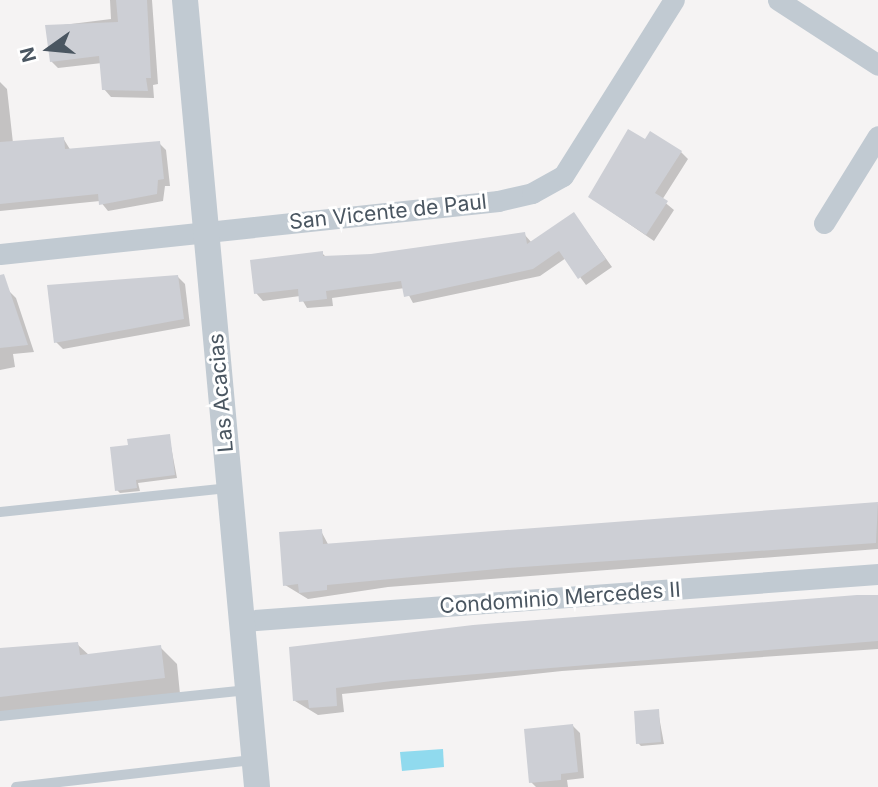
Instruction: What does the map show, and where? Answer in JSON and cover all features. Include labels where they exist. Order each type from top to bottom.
[{"type":"street","name":"Las Acacias","points":[[185,0],[257,787]]},
{"type":"street","name":"San Vicente de Paul","points":[[0,254],[498,201],[548,186],[563,176],[674,0]]},
{"type":"street","points":[[778,0],[878,65]]},
{"type":"street","points":[[824,223],[878,136]]},
{"type":"street","name":"Condominio Mercedes II","points":[[242,621],[878,574]]},
{"type":"lane","points":[[0,512],[230,488]]},
{"type":"lane","points":[[0,716],[248,690]]},
{"type":"lane","points":[[16,787],[254,760]]},
{"type":"water","points":[[443,749],[444,767],[402,771],[400,752]]},
{"type":"building","points":[[116,0],[147,0],[151,78],[146,78],[148,91],[102,90],[99,56],[50,62],[45,25],[118,22]]},
{"type":"building","points":[[628,129],[645,139],[650,131],[682,151],[655,193],[668,201],[646,235],[588,197]]},
{"type":"building","points":[[64,137],[65,149],[160,141],[164,179],[158,180],[157,194],[99,205],[98,194],[0,204],[0,142]]},
{"type":"building","points":[[574,212],[606,259],[578,279],[559,251],[533,269],[404,297],[401,281],[326,291],[327,299],[299,302],[298,289],[254,294],[250,260],[323,251],[323,256],[371,254],[525,232],[527,244]]},
{"type":"building","points":[[4,274],[28,345],[0,348],[0,275]]},
{"type":"building","points":[[178,275],[184,319],[54,343],[47,285]]},
{"type":"building","points":[[170,434],[175,475],[136,480],[137,488],[115,491],[110,447],[128,445],[127,439]]},
{"type":"building","points":[[878,502],[876,543],[508,568],[327,585],[327,590],[299,593],[298,584],[283,586],[279,532],[322,529],[323,544]]},
{"type":"building","points":[[878,595],[878,641],[392,681],[336,688],[337,706],[309,708],[308,700],[293,701],[289,647],[473,625]]},
{"type":"building","points":[[78,642],[80,655],[161,645],[165,678],[0,697],[0,648]]},
{"type":"building","points":[[659,709],[661,742],[636,744],[634,711]]},
{"type":"building","points":[[573,724],[578,772],[561,774],[561,780],[529,783],[524,729]]}]
